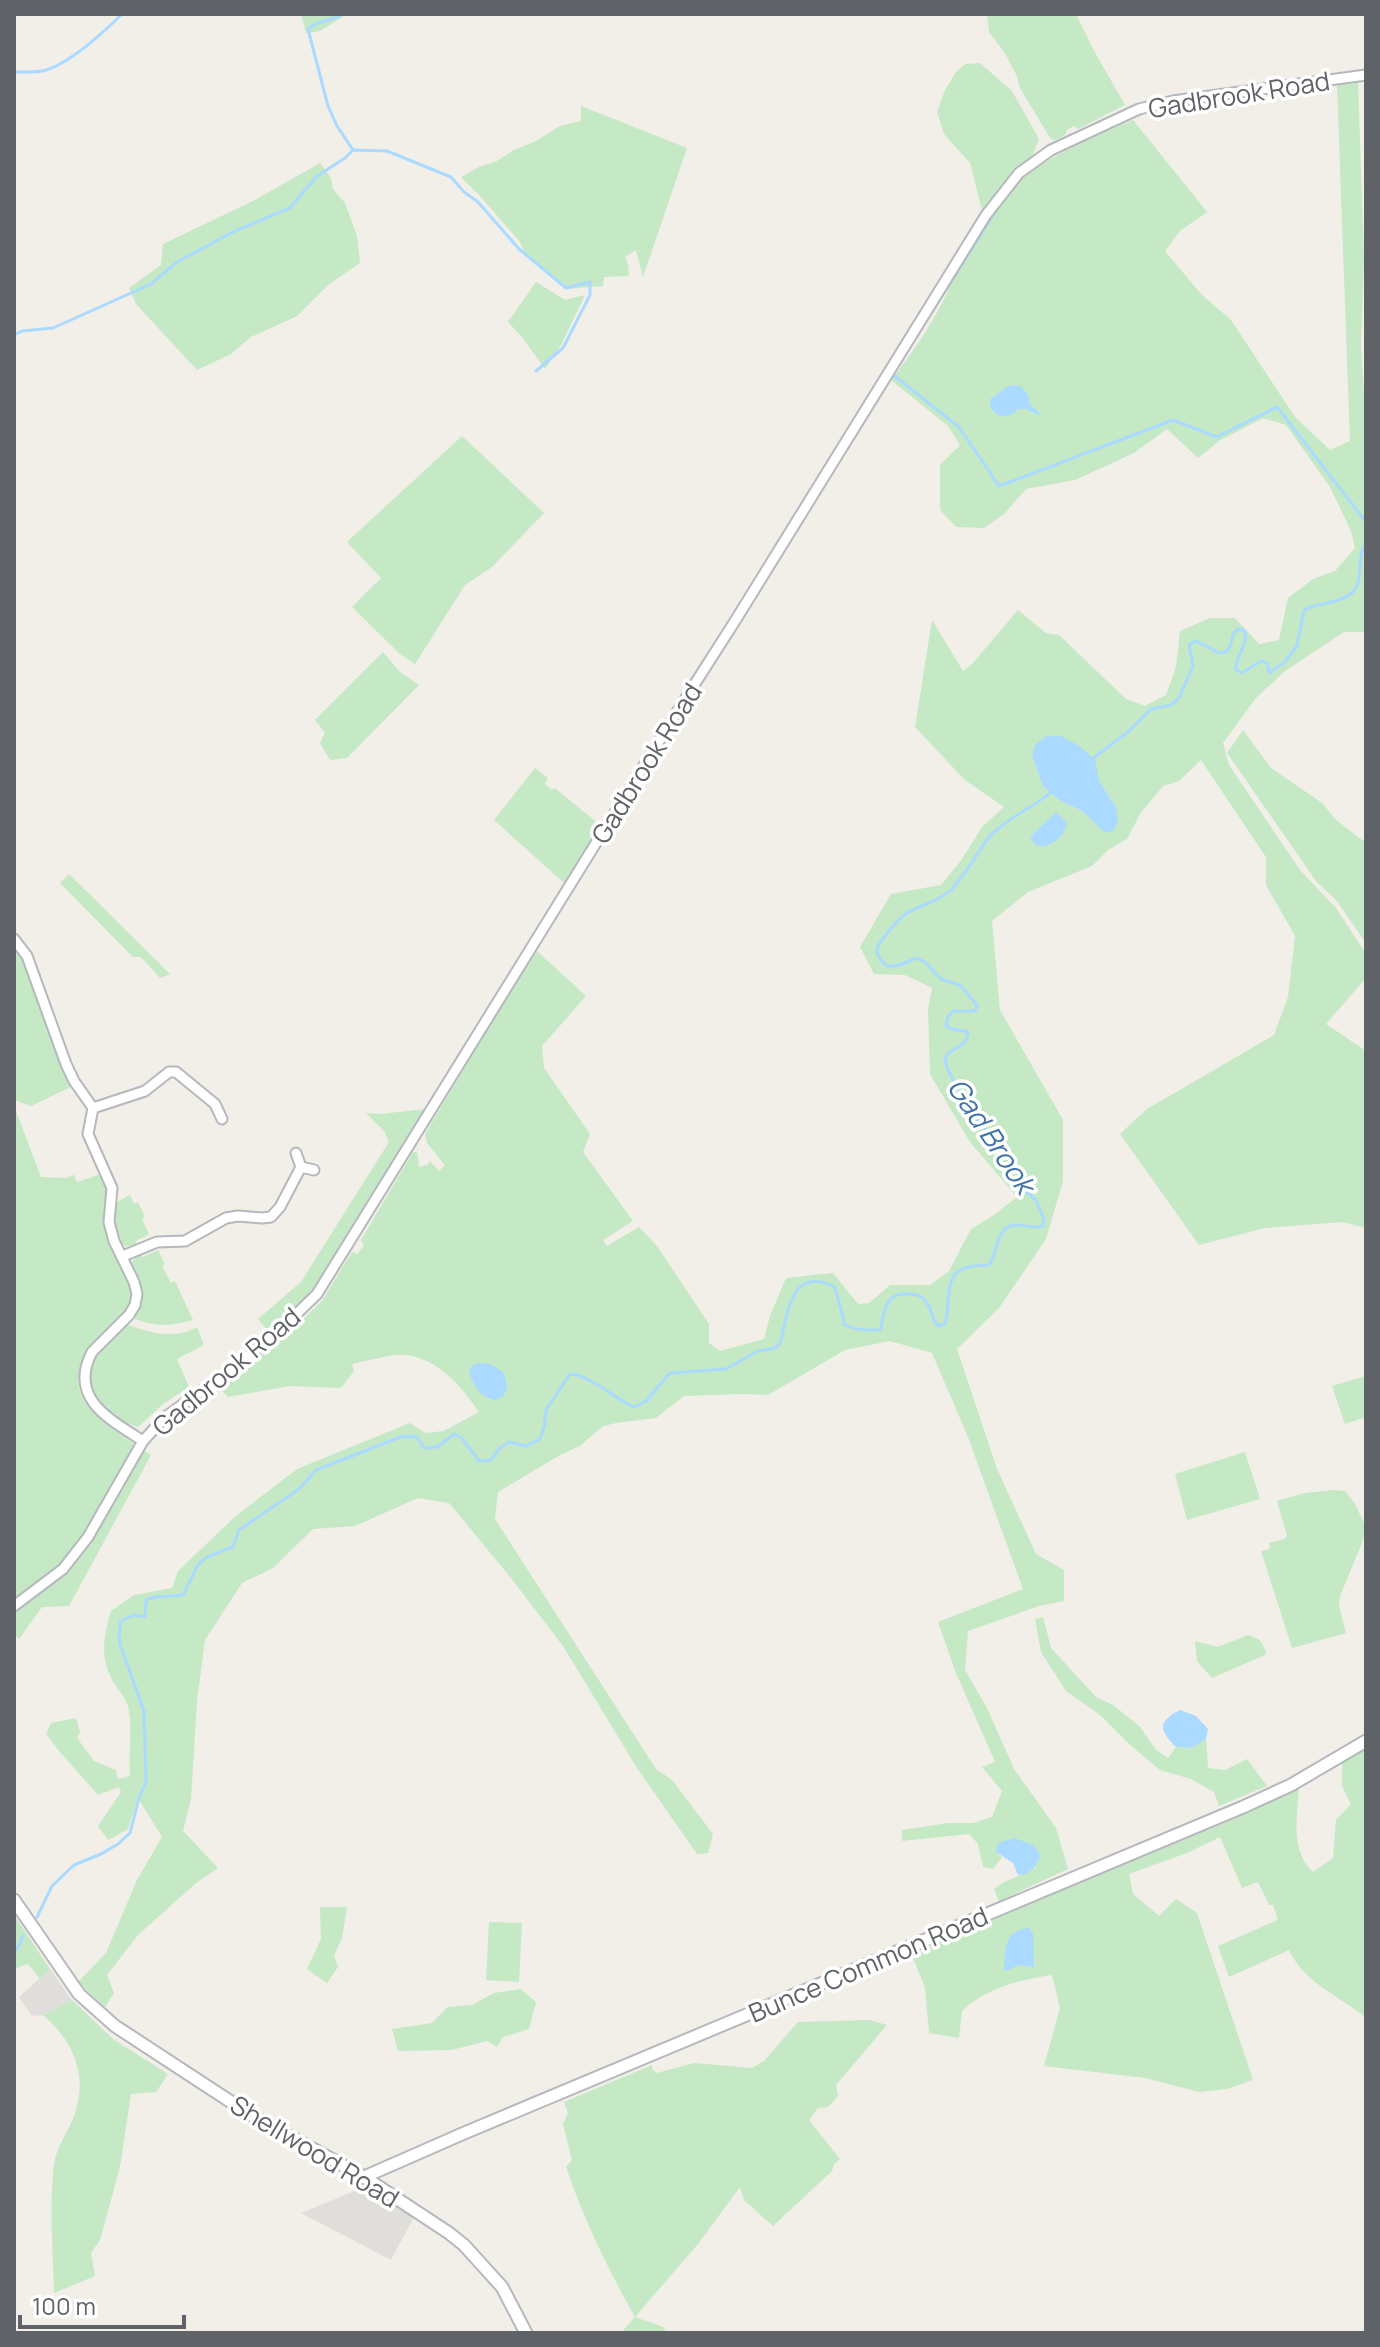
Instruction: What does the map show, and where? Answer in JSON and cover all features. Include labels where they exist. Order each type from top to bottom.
[{"type":"street","name":"Gadbrook Road","points":[[14,1606],[63,1569],[88,1537],[143,1441],[164,1418],[236,1366],[317,1294],[1003,190],[1019,173],[1051,150],[1139,109],[1188,99],[1366,75]]},
{"type":"street","points":[[14,939],[27,956],[66,1064],[93,1108],[88,1134],[112,1188],[109,1222],[137,1294],[129,1315],[92,1352],[85,1365],[86,1393],[95,1406],[143,1441]]},
{"type":"street","points":[[93,1108],[145,1091],[169,1072],[176,1072],[215,1104],[222,1119]]},
{"type":"street","points":[[123,1256],[157,1242],[185,1241],[226,1218],[271,1217],[280,1207],[301,1167],[296,1153]]},
{"type":"street","points":[[301,1167],[314,1170]]},
{"type":"street","name":"Bunce Common Road","points":[[364,2177],[1243,1807],[1291,1785],[1366,1741]]},
{"type":"street","name":"Shellwood Road","points":[[14,1900],[79,1994],[115,2026],[225,2098],[364,2177],[464,2245],[502,2287],[526,2333]]},
{"type":"shaded area","points":[[50,1969],[72,2000],[43,2015],[32,2016],[19,1997]]},
{"type":"shaded area","points":[[367,2186],[370,2189],[367,2199],[372,2202],[380,2197],[414,2217],[391,2260],[301,2213]]},
{"type":"green space","points":[[301,14],[347,14],[320,31],[306,33]]},
{"type":"green space","points":[[987,14],[1076,14],[1125,105],[1078,129],[1074,126],[1055,140],[1050,138],[1020,88],[1004,52],[989,32]]},
{"type":"green space","points":[[980,63],[1012,91],[1039,139],[1032,157],[1015,168],[982,210],[970,163],[944,134],[937,112],[956,72],[965,64]]},
{"type":"green space","points":[[1358,82],[1364,258],[1361,345],[1366,431],[1366,632],[1344,632],[1285,671],[1256,698],[1223,743],[1229,765],[1300,870],[1336,908],[1366,954],[1366,978],[1326,1024],[1366,1051],[1366,1228],[1343,1222],[1265,1228],[1199,1245],[1120,1134],[1147,1109],[1274,1035],[1288,997],[1295,936],[1266,885],[1266,857],[1201,760],[1179,781],[1163,786],[1140,814],[1127,839],[1108,850],[1092,866],[1028,892],[992,921],[1000,1010],[1063,1120],[1063,1181],[1046,1239],[999,1308],[957,1349],[997,1469],[1036,1554],[1064,1570],[1064,1601],[1039,1606],[968,1631],[965,1670],[987,1708],[1014,1769],[1056,1828],[1068,1869],[999,1901],[994,1889],[1036,1867],[996,1852],[1002,1857],[993,1869],[983,1867],[978,1844],[969,1834],[902,1841],[902,1830],[948,1823],[973,1823],[992,1817],[1002,1791],[982,1767],[995,1762],[956,1673],[938,1622],[1023,1589],[968,1437],[932,1353],[890,1341],[845,1350],[768,1395],[684,1396],[656,1418],[603,1426],[580,1446],[498,1492],[495,1519],[656,1769],[672,1780],[713,1834],[708,1853],[697,1854],[637,1768],[563,1646],[511,1578],[449,1503],[418,1498],[355,1526],[313,1529],[273,1568],[242,1583],[205,1640],[197,1701],[191,1799],[183,1831],[218,1868],[196,1883],[138,1935],[107,1975],[114,1993],[105,2007],[78,1982],[106,1953],[137,1880],[162,1837],[138,1798],[128,1829],[108,1840],[98,1826],[121,1792],[119,1787],[98,1795],[46,1734],[51,1723],[76,1718],[80,1732],[77,1738],[94,1761],[116,1770],[118,1779],[130,1776],[128,1706],[111,1677],[104,1650],[111,1611],[134,1595],[172,1588],[178,1571],[237,1515],[297,1469],[410,1423],[425,1433],[444,1431],[479,1412],[444,1372],[433,1364],[408,1355],[352,1364],[354,1371],[341,1388],[290,1386],[228,1397],[218,1387],[295,1327],[322,1301],[352,1252],[357,1254],[364,1246],[361,1240],[413,1152],[417,1152],[419,1167],[430,1161],[439,1171],[445,1165],[427,1143],[425,1134],[537,951],[586,996],[542,1046],[544,1068],[590,1134],[583,1152],[633,1221],[603,1240],[607,1246],[639,1227],[657,1246],[709,1324],[709,1343],[720,1351],[764,1339],[786,1278],[833,1273],[858,1304],[869,1303],[890,1285],[930,1285],[949,1271],[971,1229],[1017,1197],[970,1142],[930,1074],[928,1009],[932,988],[905,975],[874,974],[860,947],[891,894],[941,885],[982,827],[1004,807],[965,780],[915,727],[932,620],[963,671],[1018,610],[1046,633],[1059,635],[1126,699],[1145,706],[1166,695],[1176,667],[1180,631],[1210,618],[1235,618],[1259,644],[1279,640],[1288,598],[1313,579],[1335,571],[1355,548],[1351,531],[1330,487],[1286,425],[1263,418],[1219,441],[1198,458],[1167,429],[1134,453],[1075,480],[1026,489],[1004,514],[984,528],[956,527],[940,510],[940,465],[960,445],[948,426],[891,380],[927,329],[944,300],[953,275],[1008,193],[1057,155],[1133,120],[1207,212],[1180,231],[1165,251],[1201,294],[1231,320],[1295,417],[1330,450],[1350,441],[1337,85]],"holes":[[[1032,756],[1094,760],[1099,781],[1116,807],[1104,832],[1082,811],[1059,800],[1043,786]]]},
{"type":"green space","points":[[581,106],[687,148],[643,277],[636,250],[625,257],[629,276],[604,277],[603,286],[566,289],[528,258],[519,241],[461,177],[560,126],[581,121]]},
{"type":"green space","points":[[320,163],[331,178],[333,189],[345,203],[357,236],[360,263],[328,285],[297,316],[251,337],[231,354],[197,370],[136,304],[129,288],[161,265],[163,244],[253,201]]},
{"type":"green space","points":[[536,282],[565,300],[585,295],[561,345],[545,369],[508,322]]},
{"type":"green space","points":[[462,436],[544,513],[492,567],[465,585],[415,664],[400,654],[352,607],[381,578],[347,542]]},
{"type":"green space","points":[[383,652],[400,672],[419,685],[347,758],[330,760],[320,743],[325,733],[315,720]]},
{"type":"green space","points":[[1243,730],[1271,768],[1322,803],[1336,820],[1366,843],[1366,943],[1336,900],[1316,881],[1227,753]]},
{"type":"green space","points":[[535,768],[548,778],[545,784],[552,790],[555,788],[595,821],[599,828],[564,883],[494,820]]},
{"type":"green space","points":[[69,874],[170,974],[160,978],[141,957],[133,957],[60,883]]},
{"type":"green space","points":[[14,944],[22,953],[61,1065],[73,1086],[31,1106],[14,1100]]},
{"type":"green space","points":[[14,1106],[41,1177],[65,1178],[74,1175],[77,1182],[101,1174],[104,1180],[107,1191],[106,1233],[128,1279],[131,1295],[125,1312],[85,1356],[79,1374],[80,1390],[87,1405],[100,1419],[151,1455],[69,1606],[42,1607],[19,1639],[14,1634]]},
{"type":"green space","points":[[426,1109],[314,1289],[268,1331],[258,1319],[301,1282],[389,1142],[384,1131],[366,1113]]},
{"type":"green space","points":[[130,1195],[134,1204],[138,1202],[149,1234],[136,1241],[137,1246],[129,1247],[118,1239],[115,1217],[117,1202]]},
{"type":"green space","points":[[158,1250],[165,1264],[162,1266],[171,1283],[175,1281],[193,1320],[164,1325],[135,1319],[142,1294],[132,1262],[140,1253],[143,1257]]},
{"type":"green space","points":[[127,1324],[162,1334],[180,1333],[197,1327],[204,1345],[177,1359],[189,1387],[163,1404],[138,1427],[109,1411],[91,1384],[90,1373],[96,1357]]},
{"type":"green space","points":[[1366,1376],[1366,1417],[1345,1424],[1332,1386]]},
{"type":"green space","points":[[1245,1452],[1260,1499],[1187,1520],[1175,1474]]},
{"type":"green space","points":[[1345,1491],[1366,1527],[1340,1596],[1339,1606],[1346,1633],[1292,1648],[1261,1551],[1270,1549],[1269,1543],[1287,1536],[1277,1501],[1305,1493]]},
{"type":"green space","points":[[1043,1617],[1051,1648],[1096,1697],[1113,1705],[1140,1727],[1156,1750],[1168,1758],[1176,1747],[1192,1748],[1206,1739],[1208,1768],[1225,1770],[1247,1759],[1267,1786],[1219,1806],[1214,1792],[1191,1779],[1160,1770],[1100,1715],[1066,1691],[1041,1652],[1035,1619]]},
{"type":"green space","points":[[1248,1635],[1260,1640],[1265,1655],[1212,1678],[1197,1661],[1195,1641],[1218,1647]]},
{"type":"green space","points":[[1366,1747],[1366,2018],[1313,1980],[1289,1950],[1229,1977],[1218,1946],[1278,1920],[1273,1905],[1269,1905],[1258,1882],[1242,1888],[1220,1837],[1129,1874],[1133,1894],[1159,1916],[1176,1899],[1197,1913],[1253,2080],[1227,2089],[1199,2092],[1145,2078],[1044,2066],[1060,2008],[1052,1975],[1004,1986],[971,2003],[962,2011],[959,2038],[929,2033],[925,1988],[911,1953],[1237,1818],[1299,1788],[1296,1821],[1298,1844],[1313,1872],[1333,1858],[1336,1820],[1351,1804],[1342,1786],[1342,1762]]},
{"type":"green space","points":[[320,1907],[347,1907],[342,1938],[334,1955],[338,1967],[327,1983],[307,1969],[321,1939]]},
{"type":"green space","points":[[14,1915],[50,1969],[40,1979],[28,1964],[14,1969]]},
{"type":"green space","points":[[489,1922],[522,1923],[519,1982],[486,1980]]},
{"type":"green space","points":[[521,1989],[536,2002],[529,2029],[503,2037],[497,2047],[487,2041],[452,2050],[398,2051],[392,2029],[432,2023],[448,2007],[472,2005],[494,1993]]},
{"type":"green space","points":[[72,2000],[113,2039],[168,2074],[156,2092],[131,2094],[120,2167],[100,2240],[91,2253],[95,2276],[54,2293],[54,2164],[75,2113],[80,2085],[70,2047],[43,2015]]},
{"type":"green space","points":[[869,2020],[887,2025],[836,2085],[838,2096],[828,2107],[818,2108],[809,2120],[840,2159],[832,2171],[773,2226],[744,2200],[740,2187],[698,2244],[635,2317],[597,2243],[566,2167],[572,2160],[563,2124],[568,2113],[564,2102],[652,2065],[657,2073],[694,2063],[752,2068],[764,2061],[798,2022]]},
{"type":"green space","points":[[635,2317],[663,2327],[667,2333],[621,2333]]},
{"type":"water","points":[[1012,385],[1021,386],[1029,397],[1030,405],[1040,413],[1038,415],[1026,409],[1003,416],[993,411],[991,398]]},
{"type":"water","points":[[1046,736],[1061,736],[1095,760],[1099,781],[1116,807],[1118,822],[1112,832],[1104,832],[1082,811],[1059,800],[1043,786],[1032,756],[1035,745]]},
{"type":"water","points":[[1056,812],[1067,823],[1064,832],[1048,845],[1035,844],[1030,837]]},
{"type":"water","points":[[474,1364],[491,1364],[504,1373],[507,1387],[504,1395],[496,1400],[481,1394],[469,1371]]},
{"type":"water","points":[[1180,1710],[1196,1716],[1208,1729],[1206,1739],[1192,1748],[1176,1747],[1164,1731],[1167,1718]]},
{"type":"water","points":[[1015,1838],[1033,1845],[1041,1855],[1032,1869],[1023,1875],[1018,1875],[1013,1863],[996,1852],[998,1843]]},
{"type":"water","points":[[1029,1928],[1033,1934],[1034,1967],[1018,1965],[1007,1971],[1004,1969],[1010,1937]]},
{"type":"waterway","points":[[14,72],[39,72],[65,61],[122,14]]},
{"type":"waterway","points":[[342,14],[308,29],[328,106],[353,150]]},
{"type":"waterway","points":[[14,335],[22,331],[53,328],[151,284],[177,262],[235,231],[290,208],[316,177],[353,150],[387,151],[451,177],[478,202],[519,249],[566,288],[590,282],[590,295],[563,348],[536,371]]},
{"type":"waterway","points":[[911,345],[995,212]]},
{"type":"waterway","points":[[892,374],[959,427],[999,486],[1173,420],[1217,437],[1277,407],[1366,522]]},
{"type":"waterway","name":"Gad Brook","points":[[1092,759],[1129,731],[1151,709],[1171,705],[1179,698],[1193,666],[1189,645],[1196,641],[1219,653],[1227,651],[1238,629],[1245,631],[1245,636],[1236,670],[1242,673],[1261,661],[1267,663],[1269,673],[1285,662],[1297,646],[1304,610],[1341,599],[1356,588],[1361,555],[1366,544]]},
{"type":"waterway","name":"Gad Brook","points":[[37,1917],[52,1886],[74,1865],[101,1854],[130,1833],[146,1782],[144,1711],[120,1644],[121,1621],[134,1615],[145,1617],[146,1600],[183,1595],[204,1559],[233,1547],[239,1530],[299,1489],[316,1470],[403,1436],[417,1437],[424,1448],[437,1447],[454,1434],[462,1438],[479,1461],[491,1460],[509,1442],[526,1446],[540,1439],[546,1410],[570,1374],[594,1383],[634,1407],[646,1401],[670,1373],[726,1369],[758,1351],[775,1348],[780,1344],[794,1296],[800,1287],[809,1282],[835,1287],[845,1325],[858,1329],[881,1329],[888,1303],[902,1294],[922,1297],[938,1326],[945,1324],[954,1275],[969,1267],[989,1265],[1001,1234],[1010,1226],[1043,1226],[1044,1220],[1036,1200],[1022,1188],[1012,1158],[997,1149],[985,1128],[971,1113],[947,1068],[945,1058],[963,1044],[968,1032],[946,1026],[948,1016],[954,1011],[975,1011],[977,1005],[960,985],[941,979],[925,962],[917,958],[897,966],[887,966],[877,951],[904,915],[951,890],[991,835],[1051,792]]},
{"type":"waterway","name":"Gad Brook","points":[[14,1950],[23,1936]]}]
